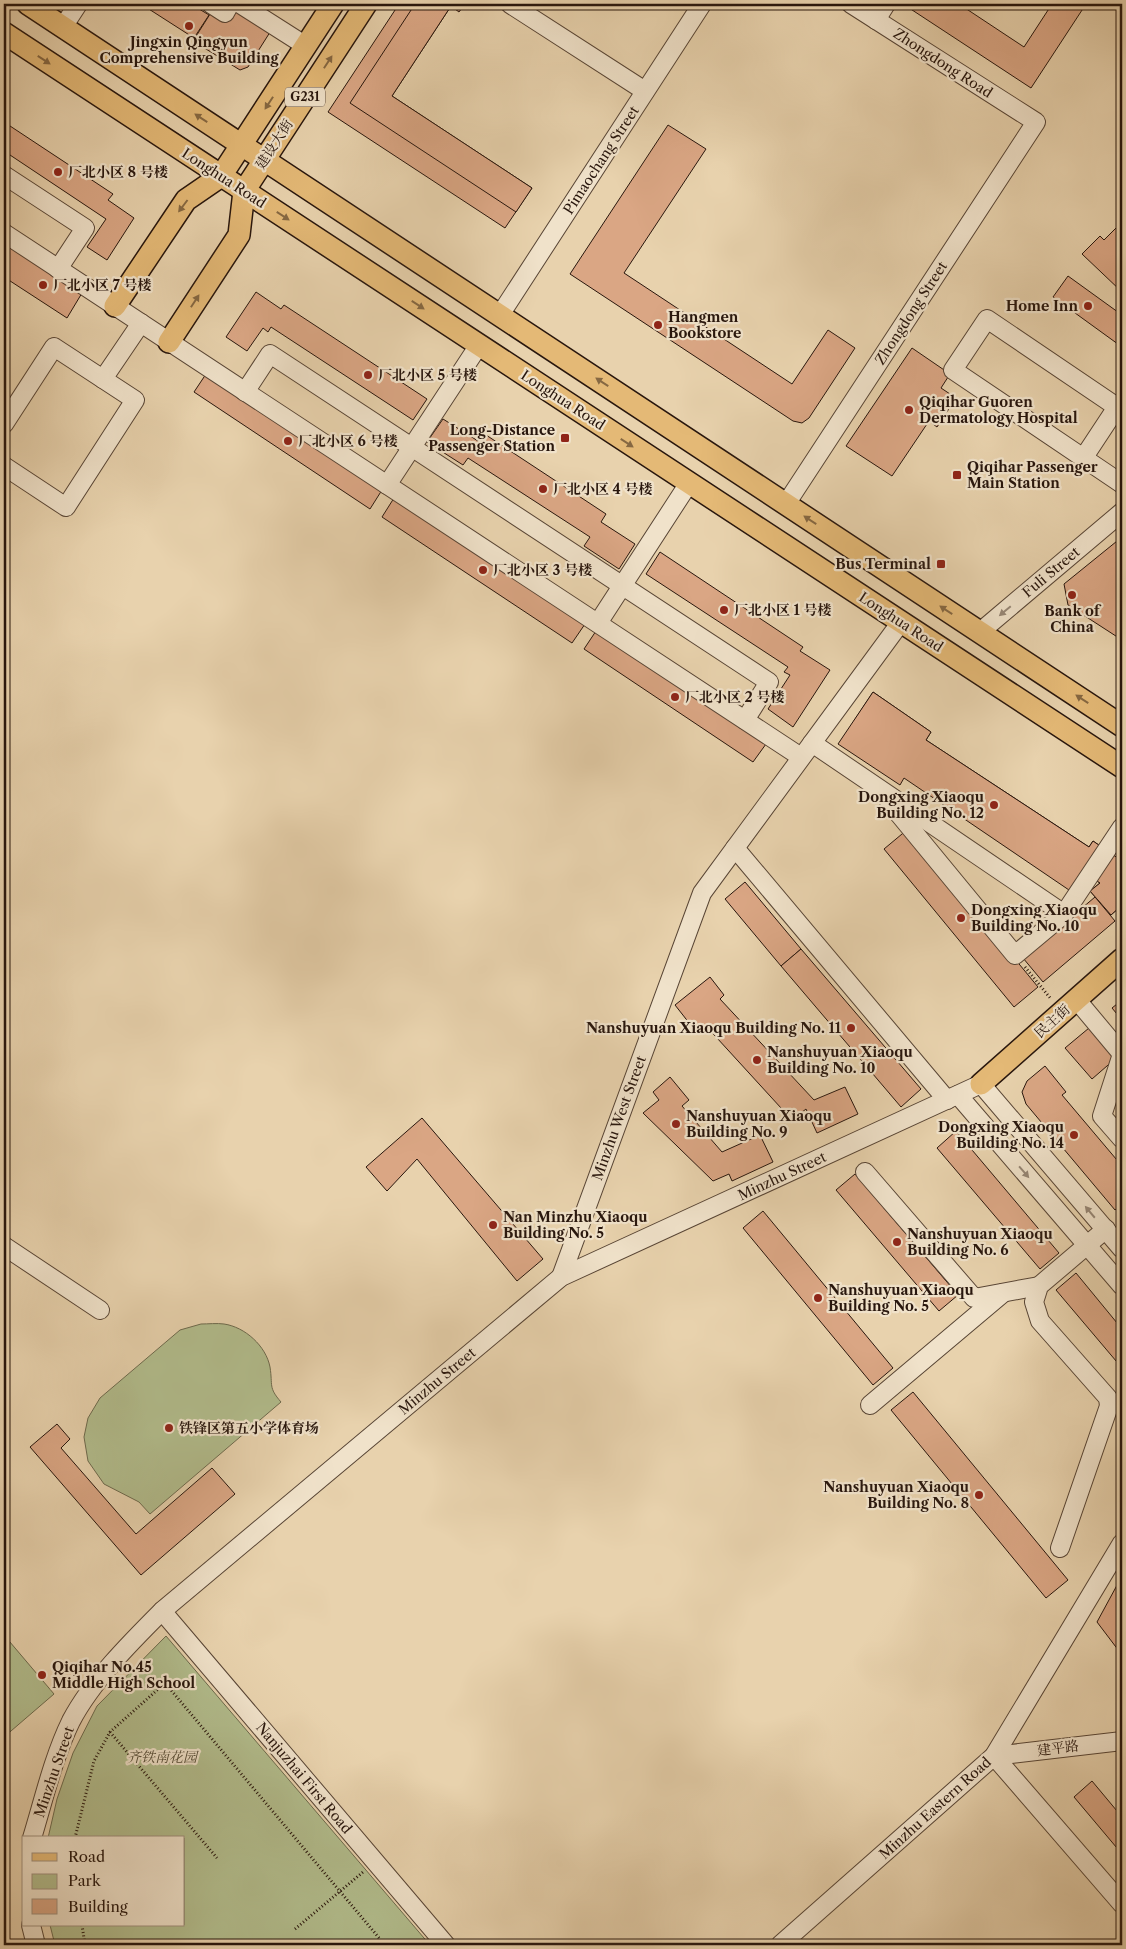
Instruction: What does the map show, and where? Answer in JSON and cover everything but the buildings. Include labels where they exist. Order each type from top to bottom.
[{"type":"main road","points":[[28,4],[1122,726]]},
{"type":"main road","name":"建设大街","points":[[115,306],[186,200],[222,176],[334,4]]},
{"type":"main road","name":"建设大街","points":[[169,342],[239,235],[244,191],[366,4]]},
{"type":"main road","name":"Longhua Road","points":[[4,33],[1122,767]]},
{"type":"main road","name":"民主街","points":[[981,1084],[1122,959]]},
{"type":"street","points":[[62,27],[78,4]]},
{"type":"street","points":[[211,4],[225,13],[230,4]]},
{"type":"street","points":[[240,4],[306,46]]},
{"type":"street","points":[[510,4],[645,91]]},
{"type":"street","name":"Pimaochang Street","points":[[500,316],[702,4]]},
{"type":"street","name":"Zhongdong Road","points":[[851,4],[1036,122]]},
{"type":"street","points":[[876,20],[886,4]]},
{"type":"street","name":"Zhongdong Street","points":[[786,504],[1036,122]]},
{"type":"street","points":[[4,174],[85,228],[58,269]]},
{"type":"street","points":[[4,233],[744,720],[807,750],[876,787],[1064,914]]},
{"type":"street","points":[[1084,457],[1118,407],[987,319],[952,370],[1122,484]]},
{"type":"street","points":[[103,379],[141,323]]},
{"type":"street","points":[[386,485],[479,345]]},
{"type":"street","points":[[4,424],[54,347],[135,400],[66,507],[4,466]]},
{"type":"street","points":[[245,392],[270,354],[622,585],[769,682],[744,720]]},
{"type":"street","points":[[598,623],[689,483]]},
{"type":"street","name":"Fuli Street","points":[[980,632],[1122,512]]},
{"type":"street","name":"Minzhu West Street","points":[[561,1277],[702,893],[901,622]]},
{"type":"street","points":[[876,787],[1015,955],[1064,914],[1122,827]]},
{"type":"street","points":[[735,848],[952,1097],[1122,1286]]},
{"type":"street","points":[[1069,1006],[1122,1054],[1102,1116],[1122,1139]]},
{"type":"street","points":[[981,1084],[1122,1249]]},
{"type":"street","name":"Minzhu Street","points":[[33,1836],[54,1763],[72,1720],[129,1644],[162,1611],[561,1277],[981,1084]]},
{"type":"street","points":[[865,1172],[974,1298],[1039,1286],[1106,1229]]},
{"type":"street","points":[[4,1246],[100,1310]]},
{"type":"street","points":[[1039,1286],[1034,1302],[1040,1321],[1108,1398],[1109,1406],[1060,1548]]},
{"type":"street","points":[[870,1405],[1003,1293]]},
{"type":"street","name":"Minzhu Eastern Road","points":[[780,1945],[994,1756],[1122,1543]]},
{"type":"street","name":"Nanjuzhai First Road","points":[[162,1611],[446,1945]]},
{"type":"street","name":"建平路","points":[[994,1756],[1122,1741]]},
{"type":"street","points":[[994,1756],[1122,1904]]},
{"type":"street","points":[[31,1926],[36,1945]]},
{"type":"path","points":[[1015,955],[1069,1006]]},
{"type":"path","points":[[75,1836],[94,1761],[110,1732],[165,1684],[385,1945]]},
{"type":"path","points":[[110,1732],[217,1858]]},
{"type":"path","points":[[295,1929],[374,1862]]},
{"type":"path","points":[[82,1926],[85,1945]]},
{"type":"green space","name":"铁锋区第五小学体育场","points":[[201,1324],[232,1326],[247,1333],[259,1345],[268,1359],[272,1386],[281,1402],[150,1514],[139,1502],[104,1484],[88,1461],[84,1437],[88,1418],[100,1398],[180,1330]]},
{"type":"green space","points":[[4,1635],[54,1694],[4,1737]]},
{"type":"green space","name":"齐铁南花园","points":[[166,1636],[430,1945],[55,1945],[50,1926],[185,1926],[185,1836],[48,1836],[57,1799],[73,1753],[97,1706]]},
{"type":"place","name":"Jingxin Qingyun Comprehensive Building","points":[[189,26]]},
{"type":"place","name":"厂北小区 8 号楼","points":[[58,172]]},
{"type":"place","name":"厂北小区 7 号楼","points":[[43,285]]},
{"type":"place","name":"Home Inn","points":[[1088,306]]},
{"type":"place","name":"Hangmen Bookstore","points":[[658,325]]},
{"type":"place","name":"厂北小区 5 号楼","points":[[368,375]]},
{"type":"place","name":"Qiqihar Guoren Dermatology Hospital","points":[[909,410]]},
{"type":"place","name":"Long-Distance Passenger Station","points":[[565,438]]},
{"type":"place","name":"厂北小区 6 号楼","points":[[288,441]]},
{"type":"place","name":"Qiqihar Passenger Main Station","points":[[957,475]]},
{"type":"place","name":"厂北小区 4 号楼","points":[[543,489]]},
{"type":"place","name":"Bus Terminal","points":[[941,564]]},
{"type":"place","name":"厂北小区 3 号楼","points":[[483,570]]},
{"type":"place","name":"Bank of China","points":[[1072,595]]},
{"type":"place","name":"厂北小区 1 号楼","points":[[724,610]]},
{"type":"place","name":"厂北小区 2 号楼","points":[[675,697]]},
{"type":"place","name":"Dongxing Xiaoqu Building No. 12","points":[[994,805]]},
{"type":"place","name":"Dongxing Xiaoqu Building No. 10","points":[[961,918]]},
{"type":"place","name":"Nanshuyuan Xiaoqu Building No. 11","points":[[851,1028]]},
{"type":"place","name":"Nanshuyuan Xiaoqu Building No. 10","points":[[757,1060]]},
{"type":"place","name":"Nanshuyuan Xiaoqu Building No. 9","points":[[676,1124]]},
{"type":"place","name":"Dongxing Xiaoqu Building No. 14","points":[[1074,1135]]},
{"type":"place","name":"Nan Minzhu Xiaoqu Building No. 5","points":[[493,1225]]},
{"type":"place","name":"Nanshuyuan Xiaoqu Building No. 6","points":[[897,1242]]},
{"type":"place","name":"Nanshuyuan Xiaoqu Building No. 5","points":[[818,1298]]},
{"type":"place","name":"铁锋区第五小学体育场","points":[[169,1428]]},
{"type":"place","name":"Nanshuyuan Xiaoqu Building No. 8","points":[[979,1495]]},
{"type":"place","name":"Qiqihar No.45 Middle High School","points":[[42,1675]]}]
